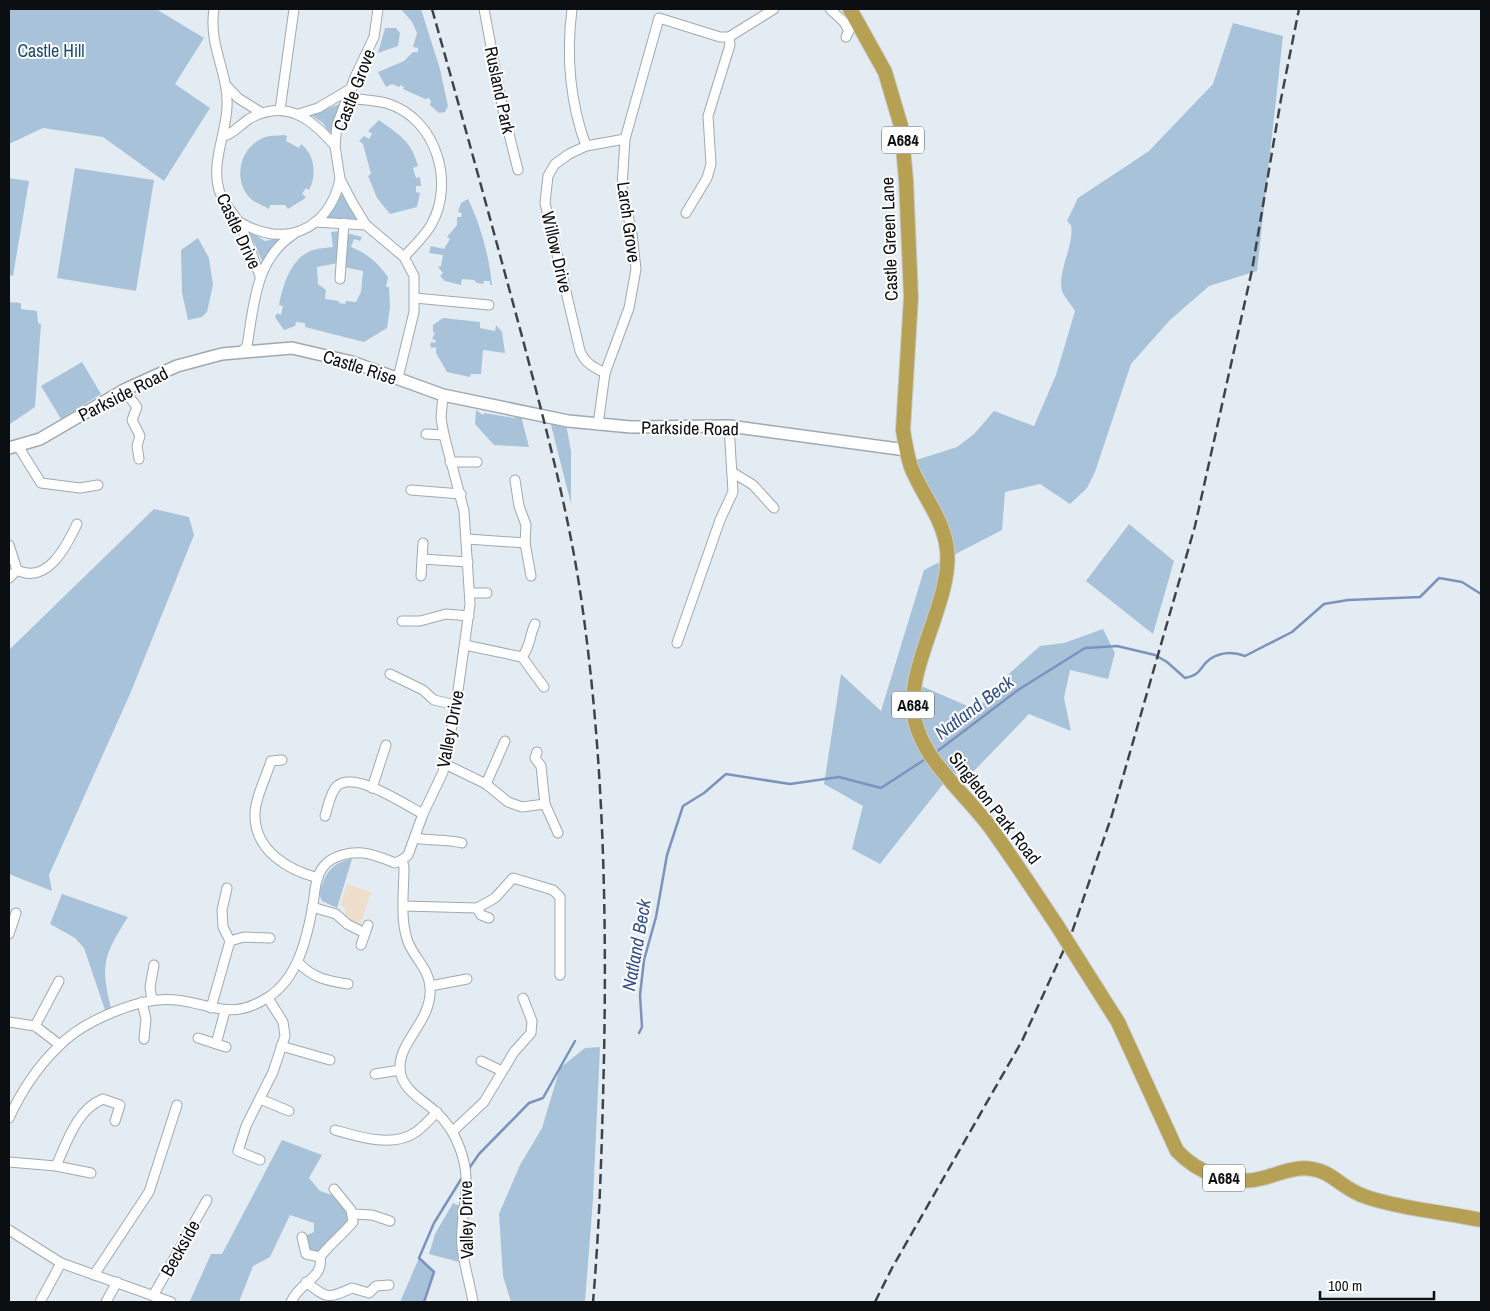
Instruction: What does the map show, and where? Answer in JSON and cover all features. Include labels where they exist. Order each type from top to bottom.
[{"type":"highway","name":"Castle Green Lane","points":[[850,9],[885,72],[894,97],[903,139],[911,297],[904,408],[906,450]]},
{"type":"highway","name":"Singleton Park Road","points":[[906,450],[912,468],[939,521],[945,538],[948,558],[942,587],[915,682],[912,702],[916,724],[934,760],[978,811],[1058,928],[1120,1027],[1177,1151],[1189,1164],[1206,1173],[1235,1180],[1260,1179],[1295,1169],[1312,1168],[1329,1174],[1354,1192],[1380,1201],[1481,1220]]},
{"type":"street","name":"Castle Drive","points":[[214,9],[214,48],[225,84],[228,106],[224,136],[216,166],[216,178],[226,206],[237,220],[251,248],[260,276]]},
{"type":"street","name":"Castle Grove","points":[[378,9],[374,37],[337,125],[336,146],[340,179],[366,225],[404,257],[414,276],[415,298],[398,378]]},
{"type":"street","name":"Rusland Park","points":[[484,9],[518,170]]},
{"type":"street","points":[[572,9],[570,83],[575,116],[586,146]]},
{"type":"street","points":[[686,213],[707,178],[711,164],[708,116],[730,45],[730,37],[774,9]]},
{"type":"street","points":[[830,9],[844,22],[849,31],[846,37]]},
{"type":"street","points":[[280,110],[294,10]]},
{"type":"street","name":"Larch Grove","points":[[598,425],[605,373],[629,308],[636,269],[632,234],[622,187],[625,139],[658,13],[720,37],[730,37]]},
{"type":"street","points":[[225,84],[238,98],[262,113]]},
{"type":"street","points":[[299,114],[318,108],[352,88]]},
{"type":"street","points":[[348,98],[389,104],[408,114],[418,121],[434,147],[442,179],[436,215],[431,226],[404,257]]},
{"type":"street","points":[[224,136],[262,113],[280,110],[299,114],[324,132],[336,146]]},
{"type":"street","name":"Willow Drive","points":[[605,373],[589,365],[583,359],[545,204],[548,176],[555,164],[569,154],[586,146],[625,139]]},
{"type":"street","points":[[237,220],[263,234],[294,234],[315,222],[328,211],[340,179]]},
{"type":"street","points":[[315,222],[366,225]]},
{"type":"street","points":[[340,279],[344,223]]},
{"type":"street","name":"Castle Drive","points":[[242,351],[248,346],[260,276],[277,248],[294,234]]},
{"type":"street","points":[[415,298],[489,305]]},
{"type":"street","name":"Castle Rise","points":[[242,351],[278,348],[306,350],[330,355],[443,395],[476,404]]},
{"type":"street","name":"Parkside Road","points":[[13,447],[40,439],[124,390],[178,366],[242,351]]},
{"type":"street","points":[[124,390],[137,407],[132,420],[140,436],[137,446],[139,459]]},
{"type":"street","name":"Valley Drive","points":[[402,860],[408,855],[423,814],[445,764],[469,616],[470,593],[467,539],[460,494],[450,462],[441,418],[443,395]]},
{"type":"street","name":"Parkside Road","points":[[476,404],[598,425],[729,426],[906,450]]},
{"type":"street","points":[[677,643],[720,520],[733,492],[729,426]]},
{"type":"street","points":[[426,434],[444,435]]},
{"type":"street","points":[[13,447],[41,483],[80,488],[98,486]]},
{"type":"street","points":[[450,462],[477,462]]},
{"type":"street","points":[[732,472],[752,485],[774,508]]},
{"type":"street","points":[[515,480],[517,500],[526,525],[525,543],[531,576]]},
{"type":"street","points":[[411,490],[460,494]]},
{"type":"street","points":[[17,570],[34,575],[42,571],[67,545],[77,524]]},
{"type":"street","points":[[467,539],[525,543]]},
{"type":"street","points":[[421,576],[423,543]]},
{"type":"street","points":[[9,545],[17,570]]},
{"type":"street","points":[[422,560],[468,562]]},
{"type":"street","points":[[9,578],[17,570]]},
{"type":"street","points":[[470,593],[487,593]]},
{"type":"street","points":[[402,621],[420,621],[446,614],[469,616]]},
{"type":"street","points":[[522,657],[530,645],[532,630],[535,624]]},
{"type":"street","points":[[465,645],[522,657],[544,687]]},
{"type":"street","points":[[390,674],[423,690],[434,700],[456,705]]},
{"type":"street","points":[[486,784],[505,741]]},
{"type":"street","points":[[372,788],[386,744]]},
{"type":"street","points":[[537,752],[535,758],[541,766],[545,804],[558,833]]},
{"type":"street","points":[[282,760],[271,761],[254,816],[257,833],[274,858],[318,878]]},
{"type":"street","points":[[445,764],[486,784],[508,802],[522,807],[545,804]]},
{"type":"street","points":[[325,816],[338,786],[350,780],[372,788],[423,814]]},
{"type":"street","points":[[415,838],[430,841],[449,840],[462,843]]},
{"type":"street","points":[[9,1118],[38,1070],[60,1045],[79,1031],[109,1015],[152,1000],[176,1000],[225,1011],[253,1005],[268,998],[282,984],[298,962],[318,878],[328,862],[346,854],[369,854],[395,863],[402,860],[404,867],[406,938],[424,967],[430,986],[426,1012],[404,1049],[400,1070],[375,1074]]},
{"type":"street","points":[[404,906],[477,908],[495,898],[513,878],[553,890],[560,898],[560,975]]},
{"type":"street","points":[[211,1008],[230,941],[223,927],[222,910],[227,888]]},
{"type":"street","points":[[312,907],[336,914],[347,924],[366,929],[362,945]]},
{"type":"street","points":[[477,908],[481,915],[489,918]]},
{"type":"street","points":[[9,934],[16,913]]},
{"type":"street","points":[[230,941],[244,937],[270,938]]},
{"type":"street","points":[[298,962],[308,973],[320,979],[348,984]]},
{"type":"street","points":[[152,1000],[150,987],[154,965]]},
{"type":"street","points":[[430,986],[467,979]]},
{"type":"street","points":[[35,1026],[59,981]]},
{"type":"street","points":[[260,1160],[238,1151],[246,1126],[260,1099],[282,1046],[284,1036],[282,1022],[268,998]]},
{"type":"street","points":[[453,1132],[484,1102],[514,1052],[531,1033],[532,1021],[523,998]]},
{"type":"street","points":[[142,1002],[146,1019],[144,1039]]},
{"type":"street","points":[[216,1044],[225,1011]]},
{"type":"street","points":[[9,1022],[35,1026],[60,1045]]},
{"type":"street","points":[[198,1038],[226,1047]]},
{"type":"street","points":[[282,1046],[330,1060]]},
{"type":"street","points":[[481,1061],[502,1071]]},
{"type":"street","name":"Valley Drive","points":[[400,1070],[407,1087],[437,1112],[453,1132],[464,1164],[468,1185],[462,1247],[473,1302]]},
{"type":"street","points":[[56,1166],[78,1120],[93,1103],[103,1099],[120,1105],[115,1121]]},
{"type":"street","points":[[260,1099],[289,1111]]},
{"type":"street","points":[[94,1275],[149,1192],[177,1105]]},
{"type":"street","points":[[341,1129],[381,1140],[402,1137],[416,1132],[437,1112]]},
{"type":"street","points":[[9,1162],[56,1166],[91,1173]]},
{"type":"street","points":[[291,1302],[295,1292],[306,1282],[317,1276],[322,1266],[320,1257],[330,1243],[341,1235],[353,1222],[353,1214],[334,1189]]},
{"type":"street","name":"Beckside","points":[[153,1296],[207,1200]]},
{"type":"street","points":[[353,1214],[372,1215],[390,1221]]},
{"type":"street","points":[[9,1230],[61,1263],[117,1282],[166,1302]]},
{"type":"street","points":[[302,1237],[306,1254],[320,1257]]},
{"type":"street","points":[[40,1302],[61,1263]]},
{"type":"street","points":[[106,1302],[117,1282]]},
{"type":"street","points":[[306,1282],[322,1294],[335,1296],[352,1288],[370,1293]]},
{"type":"street","points":[[366,1302],[376,1286],[388,1285]]},
{"type":"shaded area","points":[[347,884],[371,892],[361,924],[349,920],[345,915],[345,907],[340,905]]},
{"type":"green space","name":"Castle Hill","points":[[9,9],[156,9],[204,38],[175,84],[210,108],[164,181],[103,137],[43,128],[9,144]]},
{"type":"green space","points":[[401,9],[421,9],[440,69],[448,106],[445,112],[439,113],[430,105],[431,101],[429,98],[425,99],[403,89],[404,87],[401,85],[399,87],[392,84],[386,87],[378,72],[404,61],[413,52],[418,52],[418,48],[413,47],[417,33],[412,22]]},
{"type":"green space","points":[[1233,23],[1283,36],[1257,271],[1209,286],[1169,321],[1131,364],[1095,472],[1087,488],[1070,504],[1040,484],[1005,492],[1002,530],[948,558],[912,682],[977,710],[1002,680],[1040,646],[1064,643],[1103,629],[1115,653],[1108,679],[1070,670],[1064,698],[1071,731],[1029,714],[973,772],[951,774],[880,864],[852,849],[863,806],[824,784],[841,674],[881,711],[924,570],[947,558],[910,462],[957,447],[974,434],[994,411],[1034,426],[1056,375],[1075,311],[1062,291],[1061,283],[1072,232],[1071,225],[1067,221],[1078,198],[1149,151],[1213,84]]},
{"type":"green space","points":[[385,28],[396,28],[400,33],[398,46],[378,53]]},
{"type":"green space","points":[[342,103],[334,118],[330,134],[323,123],[311,115]]},
{"type":"green space","points":[[379,120],[398,134],[412,150],[418,166],[413,168],[416,178],[420,177],[421,186],[416,186],[416,192],[420,193],[417,207],[390,214],[377,198],[368,176],[371,174],[363,144],[359,141],[364,136],[369,139],[372,134],[368,131]]},
{"type":"green space","points":[[267,136],[287,136],[286,141],[299,148],[301,144],[312,159],[314,172],[312,184],[309,190],[306,188],[302,194],[306,197],[288,209],[285,205],[270,205],[269,209],[249,197],[244,189],[240,172],[245,155],[257,141]]},
{"type":"green space","points":[[75,168],[154,180],[136,291],[57,278]]},
{"type":"green space","points":[[9,178],[29,181],[13,276],[9,275]]},
{"type":"green space","points":[[342,194],[358,219],[327,218]]},
{"type":"green space","points":[[468,199],[484,241],[492,285],[490,285],[490,281],[484,281],[483,284],[477,283],[474,280],[462,279],[461,285],[445,281],[440,276],[443,273],[438,267],[441,266],[443,255],[429,253],[431,246],[444,249],[450,239],[447,237],[457,225],[457,217],[461,217],[462,213],[458,212],[461,203]]},
{"type":"green space","points":[[249,231],[265,241],[281,238],[262,261]]},
{"type":"green space","points":[[340,231],[338,263],[317,267],[318,284],[326,290],[325,299],[345,304],[346,301],[356,302],[361,292],[363,271],[344,267],[347,233],[362,237],[360,241],[354,239],[351,247],[372,259],[388,277],[386,287],[389,287],[390,307],[387,328],[364,342],[305,327],[305,323],[296,322],[295,326],[284,330],[275,317],[277,313],[281,315],[283,306],[279,305],[289,273],[305,254],[315,249],[333,247],[331,232]]},
{"type":"green space","points":[[198,238],[209,258],[213,285],[207,312],[202,317],[188,320],[182,293],[181,250]]},
{"type":"green space","points":[[9,302],[21,303],[21,309],[37,311],[38,323],[41,324],[35,407],[10,424],[9,428]]},
{"type":"green space","points":[[443,318],[480,322],[480,328],[495,331],[496,325],[502,332],[505,353],[483,350],[481,374],[471,374],[470,377],[447,372],[436,353],[436,347],[432,348],[430,346],[431,342],[435,343],[436,340],[432,339],[435,333],[433,332],[433,325]]},
{"type":"green space","points":[[82,362],[101,394],[61,419],[41,386]]},
{"type":"green space","points":[[476,410],[483,415],[484,413],[514,418],[521,416],[529,447],[494,445],[475,424]]},
{"type":"green space","points":[[550,421],[566,424],[571,451],[571,504]]},
{"type":"green space","points":[[154,509],[189,517],[194,535],[130,694],[49,875],[52,891],[9,874],[9,650]]},
{"type":"green space","points":[[1129,524],[1174,561],[1153,634],[1086,581]]},
{"type":"green space","points":[[352,859],[337,908],[322,901],[319,894],[326,875],[338,863]]},
{"type":"green space","points":[[62,894],[128,917],[114,941],[106,960],[106,980],[111,1008],[105,1010],[84,948],[75,938],[50,924]]},
{"type":"green space","points":[[600,1047],[593,1199],[585,1302],[511,1302],[503,1276],[499,1214],[520,1165],[542,1128],[560,1068],[585,1048]]},
{"type":"green space","points":[[282,1140],[322,1155],[309,1178],[320,1191],[335,1196],[344,1205],[353,1222],[320,1257],[306,1254],[302,1237],[314,1232],[314,1223],[290,1215],[270,1257],[253,1266],[239,1302],[190,1301],[211,1254],[222,1254]]},
{"type":"green space","points":[[453,1203],[460,1206],[457,1240],[459,1262],[429,1254],[435,1234]]},
{"type":"green space","points":[[419,1258],[434,1272],[424,1302],[400,1302]]},
{"type":"waterway","name":"Natland Beck","points":[[935,753],[1018,690],[1085,648],[1117,646],[1155,655],[1167,662],[1185,678],[1195,675],[1206,662],[1214,657],[1228,653],[1245,656],[1292,632],[1324,604],[1348,600],[1420,597],[1439,578],[1462,582],[1481,594]]},
{"type":"waterway","name":"Natland Beck","points":[[639,1033],[642,1027],[640,995],[644,960],[656,917],[667,855],[683,806],[704,793],[726,774],[790,784],[839,777],[881,788],[927,758]]},
{"type":"waterway","name":"Natland Beck","points":[[468,1170],[479,1154],[529,1103],[543,1098],[575,1041]]},
{"type":"waterway","name":"Natland Beck","points":[[424,1302],[434,1272],[419,1258],[434,1223],[463,1176]]},
{"type":"railway","points":[[432,9],[523,340],[554,462],[574,553],[587,643],[602,821],[605,939],[601,1150],[593,1302]]},
{"type":"railway","points":[[875,1302],[892,1268],[1022,1041],[1072,932],[1112,815],[1195,526],[1252,270],[1281,99],[1299,9]]}]
